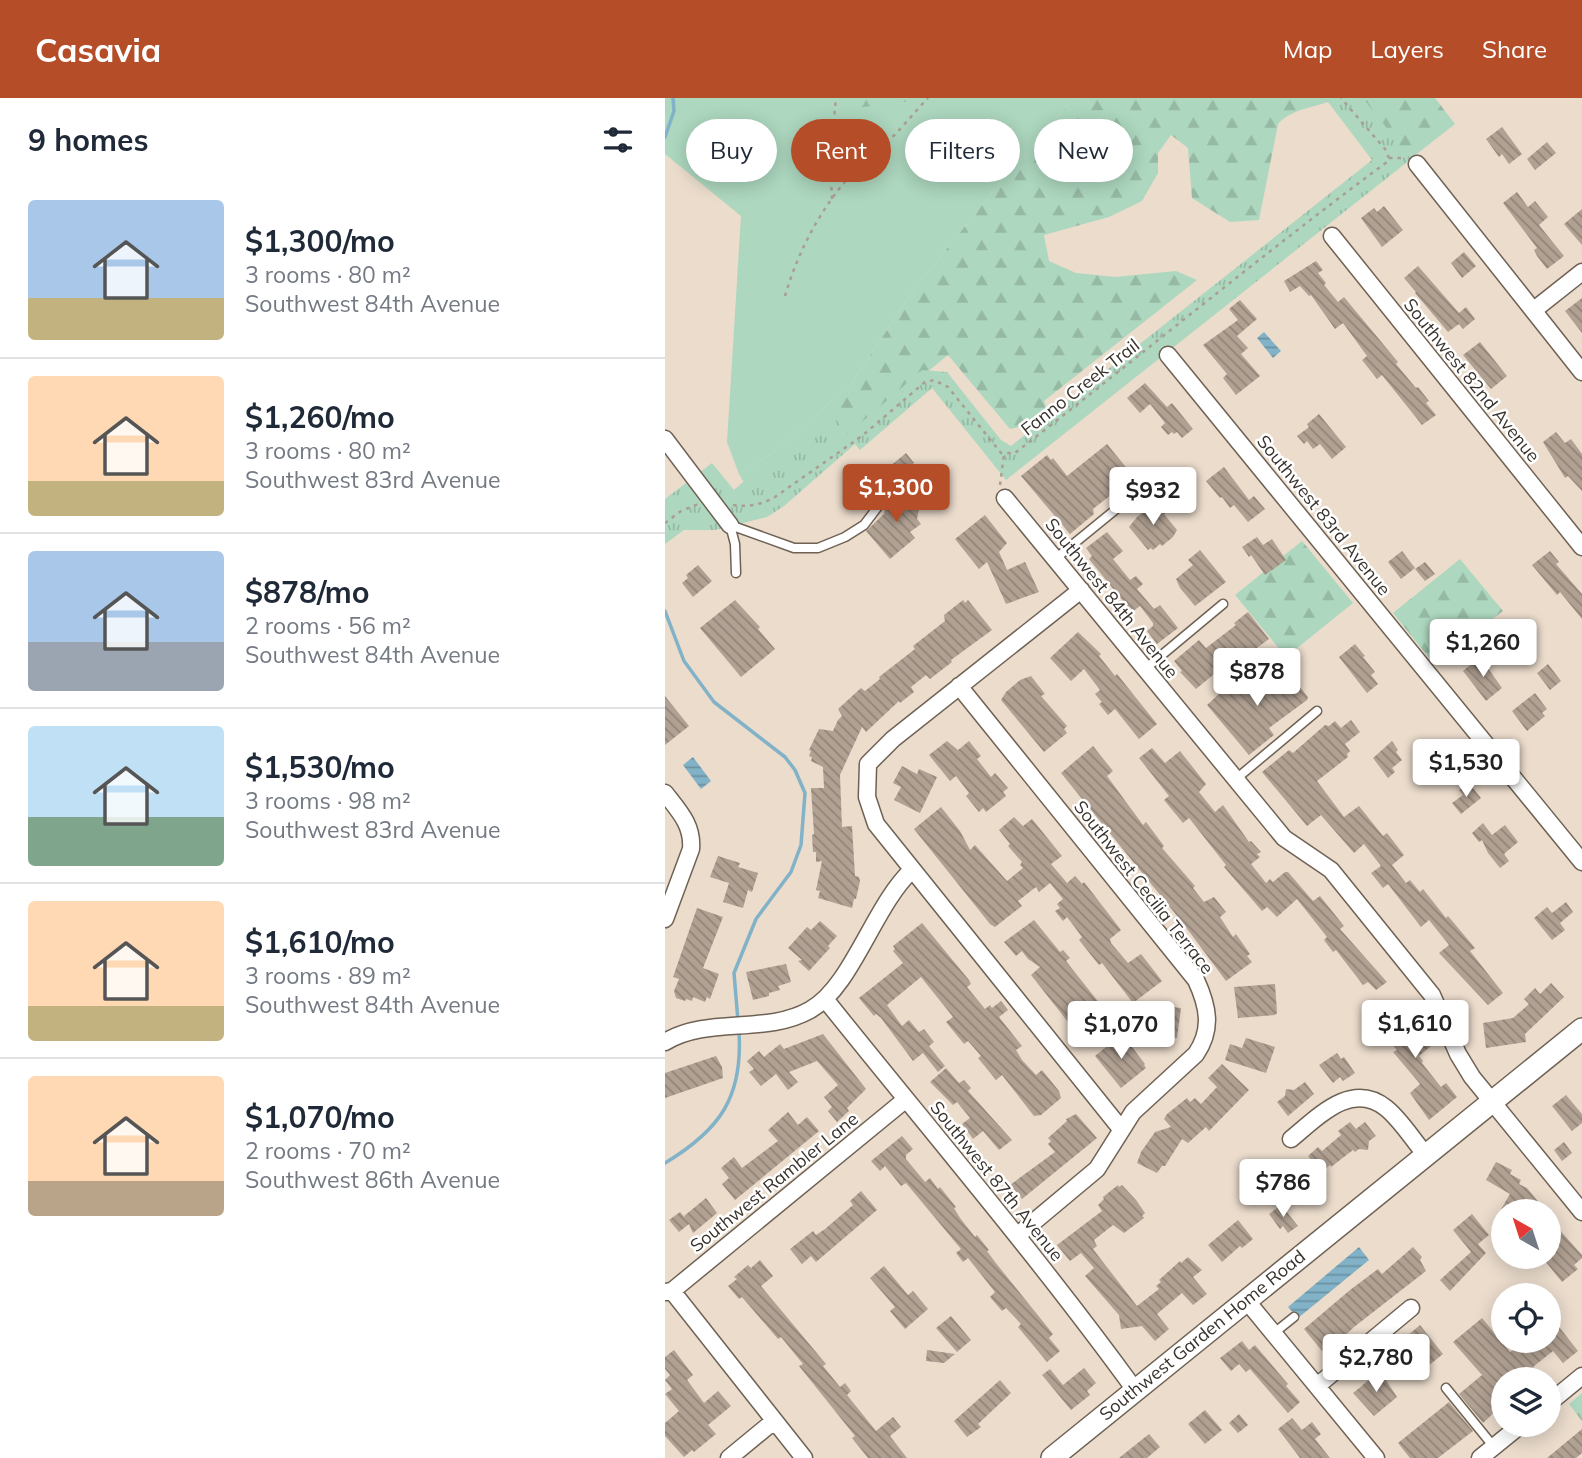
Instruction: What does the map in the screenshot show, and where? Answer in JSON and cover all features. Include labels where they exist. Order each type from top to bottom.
[{"type":"main road","name":"Southwest Garden Home Road","points":[[1064,1454],[1135,1390],[1582,1029]]},
{"type":"street","points":[[1417,164],[1582,372]]},
{"type":"street","name":"Southwest 82nd Avenue","points":[[1332,236],[1582,547]]},
{"type":"street","points":[[1534,310],[1582,272]]},
{"type":"street","name":"Southwest 83rd Avenue","points":[[1168,355],[1582,862]]},
{"type":"street","points":[[665,439],[730,526]]},
{"type":"street","name":"Southwest 84th Avenue","points":[[1005,498],[1284,838],[1331,870],[1432,995],[1458,1054],[1491,1101],[1582,1212]]},
{"type":"street","points":[[1081,590],[893,739],[867,764],[867,797],[876,824],[1121,1129]]},
{"type":"street","name":"Southwest Cecilia Terrace","points":[[959,686],[1196,980],[1204,999],[1208,1027],[1196,1054],[1133,1112],[1097,1168],[1018,1235]]},
{"type":"street","points":[[665,793],[688,823],[692,836],[691,849],[665,919]]},
{"type":"street","points":[[666,1038],[687,1031],[798,1016],[825,999],[852,960],[892,891],[912,870]]},
{"type":"street","name":"Southwest 87th Avenue","points":[[825,999],[1018,1235],[1135,1390]]},
{"type":"street","points":[[1291,1139],[1336,1104],[1352,1098],[1361,1098],[1377,1103],[1389,1111],[1425,1154]]},
{"type":"street","name":"Southwest Rambler Lane","points":[[668,1291],[905,1100]]},
{"type":"street","points":[[668,1291],[804,1458]]},
{"type":"street","points":[[1246,1300],[1376,1458]]},
{"type":"street","points":[[1317,1385],[1411,1308]]},
{"type":"street","points":[[1561,1393],[1582,1376]]},
{"type":"street","points":[[729,1458],[775,1421]]},
{"type":"street","points":[[1481,1458],[1507,1437]]},
{"type":"lane","points":[[730,526],[794,548],[818,548],[845,537],[864,525],[892,488]]},
{"type":"lane","points":[[1055,559],[1142,488]]},
{"type":"lane","points":[[730,526],[735,544],[736,573]]},
{"type":"lane","points":[[1145,669],[1223,604]]},
{"type":"lane","points":[[1235,779],[1317,711]]},
{"type":"lane","points":[[1274,1333],[1294,1317]]},
{"type":"lane","points":[[1446,1388],[1495,1447]]},
{"type":"path","points":[[832,200],[830,157],[836,98]]},
{"type":"path","points":[[785,296],[792,271],[811,231],[832,200],[860,164],[880,149],[928,98]]},
{"type":"path","name":"Fanno Creek Trail","points":[[1004,454],[1015,453],[1387,162],[1389,158],[1385,149],[1341,98]]},
{"type":"path","points":[[731,505],[749,506],[775,497],[845,448],[918,388],[934,380],[948,387],[993,446],[1004,454],[999,482],[1005,498]]},
{"type":"path","points":[[665,523],[700,503]]},
{"type":"green space","points":[[665,98],[1074,98],[1056,119],[1034,119],[1034,144],[1020,160],[1020,119],[905,119],[905,182],[1001,182],[915,288],[851,384],[770,455],[739,474],[727,442],[741,216],[699,182],[777,182],[777,119],[686,119],[686,171],[665,154]]},
{"type":"green space","points":[[831,98],[937,98],[847,109]]},
{"type":"green space","points":[[1074,98],[1336,98],[1291,114],[1278,124],[1259,220],[1230,222],[1192,198],[1188,148],[1171,135],[1158,153],[1158,173],[1142,201],[1109,217],[1044,235],[1049,261],[1076,273],[1115,277],[1176,271],[1197,280],[1044,401],[1050,420],[1010,429],[948,355],[819,460],[753,498],[739,474],[770,455],[851,384],[915,288],[1001,182],[1020,182],[1020,160],[1034,144],[1034,182],[1133,182],[1133,119],[1056,119]]},
{"type":"green space","points":[[1325,98],[1363,98],[1411,159],[1006,480],[932,388],[860,450],[855,444],[784,506],[767,517],[715,530],[684,530],[665,544],[665,499],[712,463],[734,490],[827,409],[848,434],[922,370],[947,372],[1001,440],[1011,446],[1372,160]]},
{"type":"green space","points":[[1354,98],[1435,98],[1455,124],[1400,167]]},
{"type":"green space","points":[[1302,541],[1353,603],[1286,657],[1235,595]]},
{"type":"green space","points":[[1460,559],[1503,611],[1434,664],[1393,613]]},
{"type":"green space","points":[[1582,1393],[1582,1421],[1569,1404]]},
{"type":"water","points":[[1264,332],[1281,351],[1273,358],[1257,338]]},
{"type":"water","points":[[693,757],[711,781],[701,789],[683,765]]},
{"type":"water","points":[[1359,1247],[1369,1260],[1298,1318],[1288,1307]]},
{"type":"water","points":[[1394,1351],[1409,1369],[1401,1376],[1386,1358]]},
{"type":"building","points":[[1502,127],[1522,154],[1509,164],[1502,154],[1499,157],[1486,139]]},
{"type":"building","points":[[1547,142],[1556,153],[1535,170],[1527,159]]},
{"type":"building","points":[[1517,192],[1528,207],[1535,201],[1548,217],[1539,225],[1564,256],[1547,269],[1534,250],[1537,248],[1503,203]]},
{"type":"building","points":[[1384,206],[1403,230],[1382,247],[1361,218],[1374,208],[1377,212]]},
{"type":"building","points":[[1582,209],[1582,245],[1564,224]]},
{"type":"building","points":[[1464,252],[1476,266],[1462,278],[1451,263]]},
{"type":"building","points":[[1316,261],[1323,270],[1318,273],[1326,283],[1324,285],[1338,302],[1344,297],[1398,362],[1396,364],[1429,401],[1426,403],[1436,415],[1422,425],[1382,375],[1377,379],[1362,360],[1367,356],[1343,323],[1335,329],[1311,295],[1300,286],[1290,292],[1284,281]]},
{"type":"building","points":[[1418,266],[1459,313],[1466,307],[1475,319],[1463,329],[1459,324],[1448,332],[1404,278]]},
{"type":"building","points":[[1582,298],[1582,333],[1565,311]]},
{"type":"building","points":[[1240,300],[1257,319],[1237,336],[1248,348],[1241,354],[1260,376],[1236,395],[1223,378],[1227,374],[1203,345],[1238,320],[1229,309]]},
{"type":"building","points":[[1480,342],[1507,376],[1491,389],[1463,355]]},
{"type":"building","points":[[1145,383],[1167,407],[1172,403],[1193,429],[1182,438],[1177,432],[1168,435],[1161,427],[1165,423],[1150,404],[1140,413],[1127,398]]},
{"type":"building","points":[[1319,414],[1346,447],[1332,459],[1320,444],[1313,449],[1307,441],[1304,444],[1297,436],[1309,427],[1307,424]]},
{"type":"building","points":[[1556,432],[1565,443],[1571,439],[1582,454],[1582,491],[1568,476],[1565,478],[1543,442]]},
{"type":"building","points":[[1107,444],[1134,477],[1093,509],[1094,514],[1070,534],[1021,476],[1047,455],[1051,460],[1053,458],[1067,476]]},
{"type":"building","points":[[906,453],[914,463],[897,477],[889,467]]},
{"type":"building","points":[[1224,467],[1249,500],[1254,496],[1265,509],[1248,522],[1234,505],[1230,508],[1206,481]]},
{"type":"building","points":[[898,491],[907,492],[916,499],[919,509],[917,519],[921,524],[910,532],[915,538],[890,559],[866,531],[884,514]]},
{"type":"building","points":[[1158,500],[1167,512],[1164,514],[1177,530],[1162,546],[1160,544],[1153,550],[1148,550],[1129,527]]},
{"type":"building","points":[[985,515],[1007,543],[999,552],[1007,570],[1025,562],[1039,592],[1006,604],[987,562],[979,569],[955,539]]},
{"type":"building","points":[[1107,532],[1123,551],[1113,559],[1130,580],[1136,576],[1143,584],[1137,589],[1154,609],[1160,605],[1178,628],[1157,644],[1147,631],[1153,623],[1140,606],[1132,612],[1089,559],[1092,556],[1086,548]]},
{"type":"building","points":[[1257,537],[1263,545],[1272,539],[1286,560],[1265,575],[1242,547]]},
{"type":"building","points":[[1200,550],[1226,582],[1195,606],[1176,579],[1193,565],[1188,560]]},
{"type":"building","points":[[1402,551],[1415,568],[1401,579],[1388,562]]},
{"type":"building","points":[[1550,551],[1559,562],[1556,564],[1582,594],[1582,619],[1560,592],[1557,595],[1532,565]]},
{"type":"building","points":[[1425,562],[1435,574],[1425,581],[1415,569]]},
{"type":"building","points":[[698,565],[712,581],[693,597],[682,583],[688,578],[686,575]]},
{"type":"building","points":[[735,600],[760,627],[758,629],[775,649],[741,677],[700,628]]},
{"type":"building","points":[[963,600],[965,603],[968,600],[992,630],[930,679],[926,675],[911,687],[914,692],[900,703],[899,701],[866,732],[862,727],[840,775],[842,827],[852,826],[855,876],[859,877],[860,881],[856,899],[852,908],[818,898],[820,891],[816,890],[822,861],[816,862],[816,852],[813,852],[811,788],[824,788],[823,767],[811,761],[809,750],[819,729],[833,731],[842,716],[838,709],[861,688],[865,691],[915,649],[913,646],[945,621],[944,615]]},
{"type":"building","points":[[1248,612],[1269,639],[1246,656],[1242,651],[1196,689],[1174,661],[1199,640],[1206,648]]},
{"type":"building","points":[[1078,632],[1101,654],[1099,656],[1115,676],[1117,674],[1157,724],[1139,739],[1115,709],[1108,715],[1099,704],[1102,702],[1095,694],[1100,690],[1084,669],[1071,681],[1050,658]]},
{"type":"building","points":[[1355,644],[1375,672],[1371,675],[1378,684],[1367,693],[1339,657]]},
{"type":"building","points":[[1480,657],[1502,688],[1486,701],[1463,671]]},
{"type":"building","points":[[1548,664],[1561,681],[1550,690],[1537,673]]},
{"type":"building","points":[[1283,666],[1308,697],[1307,700],[1269,728],[1274,735],[1249,755],[1207,705],[1236,678],[1249,694]]},
{"type":"building","points":[[1031,676],[1045,694],[1041,696],[1067,726],[1064,729],[1067,733],[1044,752],[1001,700],[1020,680]]},
{"type":"building","points":[[1535,693],[1547,709],[1542,713],[1545,716],[1527,731],[1512,711]]},
{"type":"building","points":[[665,696],[689,726],[665,745]]},
{"type":"building","points":[[1351,720],[1360,732],[1345,744],[1350,751],[1348,757],[1317,781],[1344,817],[1359,806],[1383,836],[1387,833],[1404,855],[1392,865],[1406,883],[1410,880],[1420,892],[1423,889],[1475,948],[1470,951],[1503,993],[1488,1005],[1439,953],[1449,945],[1429,920],[1421,927],[1388,884],[1383,888],[1371,873],[1381,866],[1364,844],[1354,853],[1321,815],[1307,826],[1262,772],[1289,750],[1293,753],[1325,725],[1329,726],[1335,721],[1341,728]]},
{"type":"building","points":[[947,741],[958,750],[969,741],[981,756],[977,759],[991,777],[995,773],[1008,788],[1003,792],[1006,796],[986,812],[983,808],[979,812],[966,796],[969,793],[956,776],[950,781],[929,755]]},
{"type":"building","points":[[1392,741],[1402,760],[1392,768],[1395,772],[1388,778],[1373,758]]},
{"type":"building","points":[[1093,746],[1113,771],[1107,776],[1143,825],[1146,822],[1164,846],[1162,848],[1195,886],[1193,888],[1204,902],[1214,897],[1226,912],[1220,917],[1233,937],[1236,934],[1250,954],[1247,956],[1252,962],[1226,981],[1182,922],[1061,773]]},
{"type":"building","points":[[1152,748],[1165,763],[1180,751],[1206,784],[1199,792],[1215,812],[1223,805],[1249,842],[1261,852],[1257,854],[1260,857],[1251,864],[1266,883],[1270,879],[1273,882],[1288,872],[1313,901],[1320,896],[1344,926],[1340,929],[1387,982],[1376,990],[1368,982],[1363,985],[1336,950],[1333,952],[1324,940],[1327,937],[1297,899],[1277,917],[1267,907],[1262,911],[1224,867],[1226,865],[1189,818],[1183,823],[1164,800],[1169,796],[1139,758]]},
{"type":"building","points":[[902,766],[917,774],[919,769],[937,777],[920,813],[894,800],[901,787],[893,783]]},
{"type":"building","points":[[1469,783],[1481,798],[1461,814],[1452,803],[1463,795],[1459,790]]},
{"type":"building","points":[[941,807],[960,831],[970,850],[975,845],[1007,881],[1023,868],[1020,865],[1022,862],[999,830],[1014,817],[1023,826],[1032,819],[1062,856],[1051,864],[1067,883],[1075,876],[1082,884],[1084,882],[1121,930],[1110,939],[1111,943],[1128,963],[1141,954],[1162,981],[1133,1003],[1102,963],[1099,965],[1079,940],[1082,937],[1067,917],[1063,921],[1055,911],[1060,908],[1057,904],[1063,899],[1050,883],[1039,892],[1036,887],[1018,901],[1022,906],[995,927],[990,924],[914,829]]},
{"type":"building","points":[[1483,823],[1492,835],[1505,825],[1518,842],[1504,854],[1509,861],[1500,868],[1482,840],[1479,842],[1472,833]]},
{"type":"building","points":[[718,856],[740,863],[738,867],[758,873],[752,892],[748,890],[743,908],[723,902],[729,883],[710,877]]},
{"type":"building","points":[[1566,902],[1573,912],[1560,923],[1565,930],[1552,940],[1534,918],[1547,907],[1552,913]]},
{"type":"building","points":[[697,908],[723,917],[703,968],[719,974],[710,999],[707,997],[705,1002],[693,997],[692,1001],[676,998],[674,991],[679,979],[673,977]]},
{"type":"building","points":[[1034,920],[1060,952],[1063,950],[1070,958],[1066,961],[1108,1014],[1083,1037],[1079,1036],[1031,975],[1040,967],[1022,951],[1016,956],[1004,942]]},
{"type":"building","points":[[820,921],[837,936],[809,971],[798,961],[802,960],[788,948],[807,927],[811,930]]},
{"type":"building","points":[[922,923],[969,980],[971,984],[967,987],[985,1009],[990,1005],[992,1008],[1001,1001],[1008,1010],[999,1017],[1022,1046],[1016,1050],[1022,1060],[1036,1075],[1042,1070],[1059,1091],[1061,1098],[1041,1115],[1034,1116],[1002,1075],[996,1080],[968,1041],[964,1044],[946,1022],[953,1017],[921,977],[887,1005],[902,1026],[909,1020],[919,1032],[924,1029],[934,1042],[929,1046],[945,1066],[938,1072],[923,1053],[913,1061],[881,1018],[876,1014],[874,1016],[859,998],[903,963],[893,951],[893,946]]},
{"type":"building","points":[[786,964],[791,982],[778,986],[780,990],[769,993],[769,996],[753,1000],[746,972]]},
{"type":"building","points":[[1551,983],[1564,997],[1525,1034],[1526,1042],[1486,1048],[1483,1023],[1513,1018],[1529,1004],[1524,999],[1535,988],[1540,994]]},
{"type":"building","points":[[1275,984],[1275,1015],[1238,1018],[1234,987]]},
{"type":"building","points":[[1392,1003],[1403,1015],[1411,1009],[1422,1022],[1415,1027],[1431,1046],[1419,1056],[1422,1063],[1441,1087],[1446,1083],[1457,1097],[1429,1120],[1410,1093],[1420,1084],[1393,1052],[1397,1050],[1382,1032],[1389,1027],[1378,1013]]},
{"type":"building","points":[[1146,1004],[1181,1008],[1177,1038],[1143,1035]]},
{"type":"building","points":[[823,1034],[866,1089],[837,1122],[828,1111],[832,1107],[824,1097],[838,1085],[817,1061],[789,1072],[798,1082],[788,1090],[776,1074],[761,1086],[749,1072],[754,1069],[747,1061],[759,1051],[764,1057],[780,1044],[784,1049]]},
{"type":"building","points":[[1122,1034],[1146,1068],[1121,1088],[1095,1056]]},
{"type":"building","points":[[1246,1038],[1275,1047],[1266,1073],[1225,1060],[1230,1044],[1242,1048]]},
{"type":"building","points":[[1337,1053],[1341,1059],[1344,1057],[1355,1073],[1343,1081],[1340,1077],[1333,1083],[1319,1065]]},
{"type":"building","points":[[716,1056],[722,1067],[723,1078],[665,1098],[665,1073]]},
{"type":"building","points":[[1222,1064],[1249,1090],[1209,1131],[1206,1127],[1188,1143],[1182,1139],[1165,1166],[1157,1173],[1137,1163],[1155,1132],[1171,1127],[1164,1119],[1167,1114],[1187,1098],[1190,1102],[1195,1098],[1201,1104],[1217,1087],[1208,1078]]},
{"type":"building","points":[[946,1068],[959,1083],[964,1080],[971,1088],[968,1091],[1012,1140],[999,1150],[983,1131],[973,1139],[962,1124],[970,1118],[957,1102],[953,1105],[930,1082]]},
{"type":"building","points":[[1305,1082],[1314,1094],[1288,1116],[1277,1102],[1285,1096],[1286,1089],[1294,1090]]},
{"type":"building","points":[[1566,1095],[1582,1114],[1582,1123],[1572,1131],[1552,1106]]},
{"type":"building","points":[[788,1112],[798,1125],[807,1117],[819,1131],[735,1200],[722,1184],[729,1178],[721,1168],[734,1157],[742,1168],[778,1141],[768,1130]]},
{"type":"building","points":[[1076,1114],[1097,1138],[1022,1199],[1010,1185],[1055,1152],[1048,1144],[1051,1141],[1048,1138],[1067,1121],[1066,1119]]},
{"type":"building","points":[[1350,1122],[1356,1129],[1365,1122],[1376,1136],[1369,1141],[1368,1150],[1353,1150],[1331,1167],[1330,1165],[1325,1169],[1321,1164],[1317,1167],[1308,1156],[1318,1147],[1322,1151],[1341,1135],[1338,1131]]},
{"type":"building","points":[[902,1136],[913,1149],[906,1155],[906,1159],[925,1182],[930,1178],[938,1189],[940,1187],[956,1207],[954,1208],[960,1218],[975,1237],[977,1235],[995,1262],[1053,1334],[1049,1338],[1060,1351],[1047,1362],[1018,1327],[1021,1324],[1006,1308],[1002,1311],[990,1297],[995,1292],[968,1258],[963,1262],[956,1253],[961,1249],[906,1183],[901,1186],[885,1166],[880,1171],[871,1161]]},
{"type":"building","points":[[1564,1142],[1572,1153],[1562,1161],[1554,1150]]},
{"type":"building","points":[[1496,1162],[1512,1170],[1510,1174],[1521,1180],[1519,1184],[1527,1188],[1536,1199],[1507,1199],[1510,1194],[1486,1180]]},
{"type":"building","points":[[1118,1185],[1122,1185],[1136,1200],[1145,1213],[1142,1216],[1144,1218],[1124,1233],[1113,1225],[1094,1240],[1097,1246],[1093,1249],[1137,1306],[1159,1289],[1156,1286],[1161,1282],[1159,1280],[1180,1261],[1181,1263],[1188,1257],[1202,1270],[1193,1277],[1207,1294],[1193,1305],[1182,1293],[1157,1314],[1169,1329],[1155,1341],[1142,1326],[1121,1329],[1119,1315],[1085,1276],[1094,1268],[1081,1253],[1070,1261],[1057,1245],[1102,1211],[1098,1205],[1103,1197]]},
{"type":"building","points":[[861,1191],[877,1210],[816,1262],[811,1256],[802,1264],[790,1249],[813,1231],[816,1235],[825,1229],[853,1205],[850,1201]]},
{"type":"building","points":[[706,1198],[717,1213],[693,1233],[689,1224],[679,1232],[669,1220],[680,1212],[686,1219],[684,1216]]},
{"type":"building","points":[[1281,1205],[1298,1226],[1288,1233],[1283,1226],[1280,1229],[1269,1214]]},
{"type":"building","points":[[1472,1214],[1489,1235],[1478,1244],[1486,1253],[1450,1291],[1440,1280],[1471,1252],[1453,1230]]},
{"type":"building","points":[[1238,1220],[1253,1239],[1242,1248],[1240,1246],[1222,1262],[1208,1245]]},
{"type":"building","points":[[1561,1231],[1582,1255],[1574,1265],[1578,1269],[1562,1282],[1552,1269],[1561,1269]]},
{"type":"building","points":[[1413,1247],[1422,1257],[1420,1260],[1426,1271],[1354,1327],[1329,1351],[1327,1348],[1322,1351],[1304,1329],[1350,1290],[1378,1269],[1382,1274]]},
{"type":"building","points":[[760,1260],[773,1276],[761,1286],[826,1364],[823,1366],[840,1387],[845,1383],[851,1391],[847,1395],[876,1431],[893,1417],[901,1427],[890,1436],[907,1458],[868,1458],[852,1438],[855,1436],[799,1366],[803,1364],[781,1337],[778,1339],[742,1297],[739,1299],[728,1286],[748,1265],[751,1268]]},
{"type":"building","points":[[884,1266],[908,1295],[913,1291],[928,1309],[905,1329],[890,1311],[895,1307],[870,1278]]},
{"type":"building","points":[[951,1316],[971,1340],[957,1352],[936,1328]]},
{"type":"building","points":[[1482,1318],[1491,1329],[1491,1353],[1550,1353],[1533,1367],[1491,1367],[1491,1415],[1483,1423],[1459,1394],[1482,1375],[1453,1342]]},
{"type":"building","points":[[1420,1325],[1443,1354],[1423,1370],[1400,1342]]},
{"type":"building","points":[[1561,1329],[1578,1351],[1563,1363],[1555,1353],[1561,1353]]},
{"type":"building","points":[[1242,1341],[1249,1350],[1255,1345],[1300,1402],[1288,1413],[1250,1369],[1246,1372],[1239,1364],[1231,1371],[1220,1358]]},
{"type":"building","points":[[674,1350],[693,1375],[687,1380],[704,1403],[718,1391],[731,1406],[708,1425],[716,1434],[684,1457],[665,1436],[665,1423],[679,1411],[665,1394],[672,1389],[665,1380],[670,1375],[665,1369],[665,1357]]},
{"type":"building","points":[[927,1350],[955,1354],[944,1363],[926,1361]]},
{"type":"building","points":[[1373,1354],[1384,1367],[1373,1376],[1362,1364]]},
{"type":"building","points":[[1084,1368],[1096,1383],[1087,1391],[1090,1395],[1071,1410],[1042,1375],[1050,1369],[1063,1385]]},
{"type":"building","points":[[1380,1371],[1397,1397],[1374,1416],[1353,1393]]},
{"type":"building","points":[[1000,1380],[1011,1393],[978,1424],[981,1427],[967,1437],[954,1421]]},
{"type":"building","points":[[1449,1402],[1473,1431],[1438,1458],[1410,1458],[1398,1443]]},
{"type":"building","points":[[1205,1410],[1222,1430],[1205,1444],[1188,1424]]},
{"type":"building","points":[[1239,1414],[1248,1425],[1238,1433],[1229,1423]]},
{"type":"building","points":[[1292,1418],[1302,1430],[1312,1422],[1321,1434],[1315,1439],[1330,1458],[1300,1458],[1278,1429]]},
{"type":"building","points":[[1582,1429],[1582,1453],[1576,1458],[1547,1458]]},
{"type":"building","points":[[1149,1434],[1160,1447],[1147,1458],[1119,1458]]},
{"type":"waterway","points":[[665,137],[674,111],[673,98]]},
{"type":"waterway","points":[[665,611],[684,661],[714,702],[785,757],[795,770],[805,793],[801,845],[791,872],[756,919],[734,973],[738,1021]]},
{"type":"waterway","points":[[665,1163],[700,1138],[724,1109],[737,1075],[739,1032]]}]
